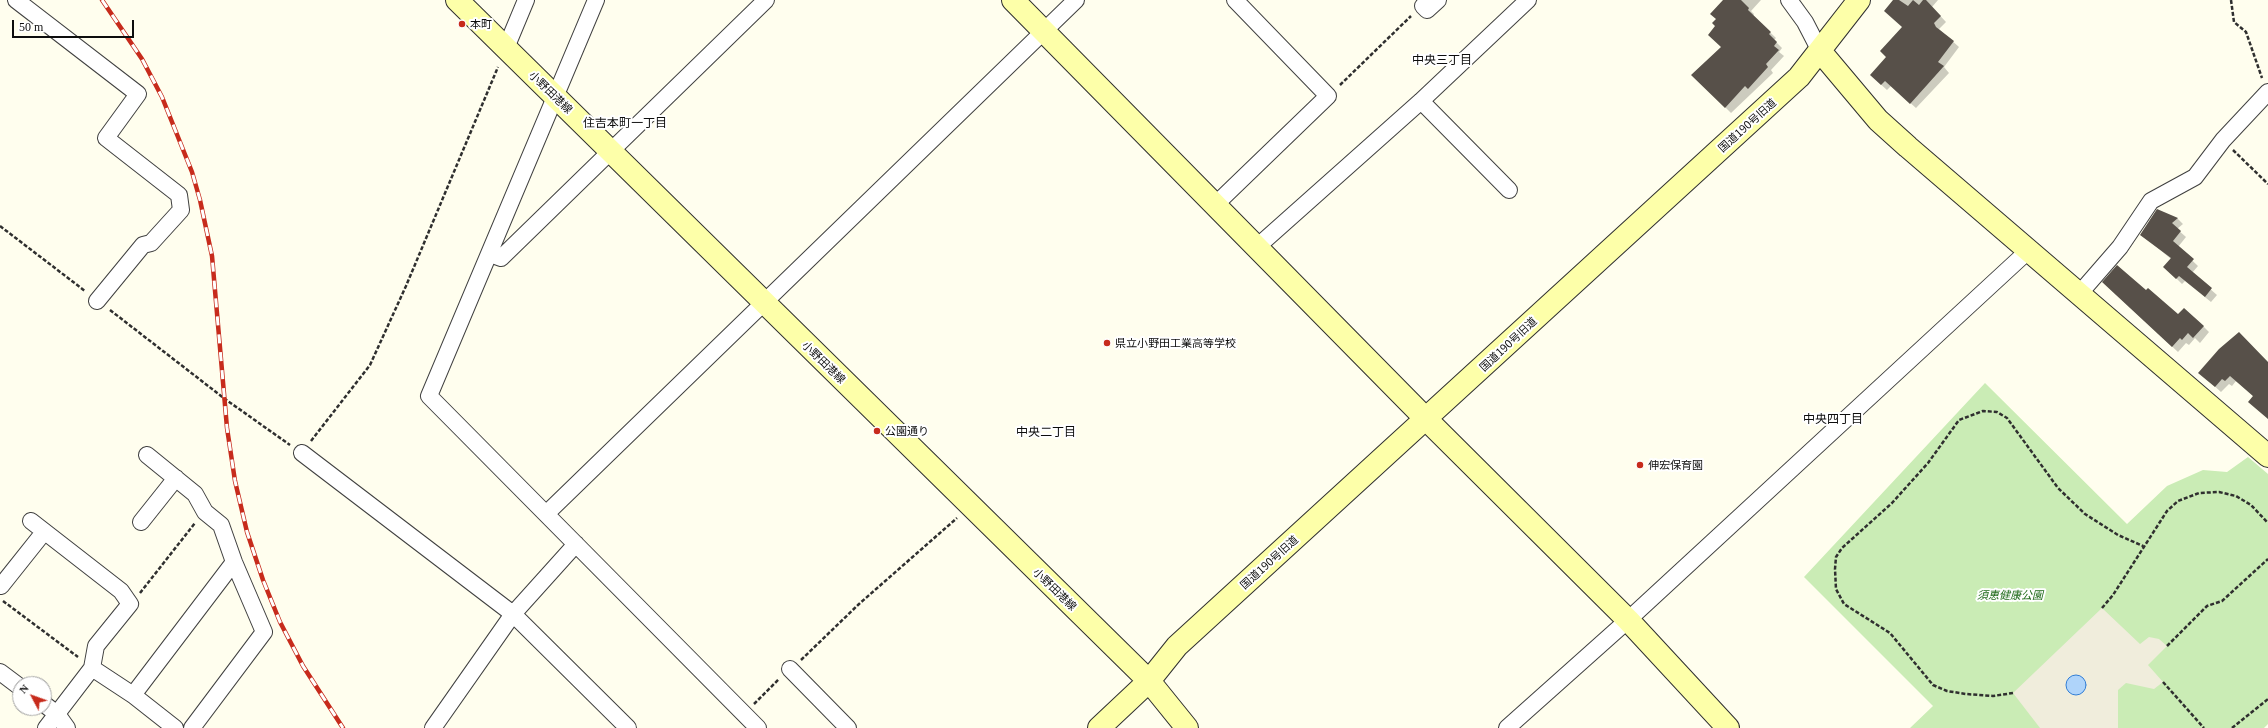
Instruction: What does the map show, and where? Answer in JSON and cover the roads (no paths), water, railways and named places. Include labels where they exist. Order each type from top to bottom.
[{"type":"street","points":[[16,0],[138,94],[106,138],[179,195],[181,210],[151,243],[143,245],[97,301]]},
{"type":"street","name":"小野田港線","points":[[457,0],[555,95],[762,302],[1149,681],[1187,728]]},
{"type":"street","points":[[506,48],[526,0]]},
{"type":"street","points":[[596,0],[429,396],[758,728]]},
{"type":"street","points":[[490,254],[501,258],[766,0]]},
{"type":"street","points":[[1013,0],[1045,30],[1426,419],[1628,620],[1728,728]]},
{"type":"street","points":[[546,514],[762,302],[1076,0]]},
{"type":"street","points":[[1423,6],[1427,10],[1438,0]]},
{"type":"street","points":[[1257,247],[1421,101],[1528,0]]},
{"type":"street","points":[[1789,0],[1805,22],[1820,51],[1878,120],[2268,456]]},
{"type":"street","name":"国道190号旧道","points":[[1099,728],[1149,681],[1177,646],[1799,77],[1859,0]]},
{"type":"street","points":[[1215,205],[1328,96],[1239,1]]},
{"type":"street","points":[[2080,293],[2120,247],[2151,201],[2195,177],[2223,140],[2264,97]]},
{"type":"street","points":[[1421,101],[1509,190]]},
{"type":"street","points":[[1507,728],[1628,620],[2030,250]]},
{"type":"street","points":[[302,453],[513,614],[628,728]]},
{"type":"street","points":[[147,455],[195,494],[204,512],[221,525],[234,562],[264,632],[192,728]]},
{"type":"street","points":[[141,522],[176,478]]},
{"type":"street","points":[[31,522],[121,591],[130,604],[96,646],[92,668],[52,707]]},
{"type":"street","points":[[1,593],[44,532]]},
{"type":"street","points":[[433,728],[513,614],[576,544]]},
{"type":"street","points":[[133,695],[234,562]]},
{"type":"street","points":[[92,668],[133,695],[175,728]]},
{"type":"street","points":[[790,669],[848,728]]},
{"type":"street","points":[[0,672],[12,681]]},
{"type":"street","points":[[52,711],[67,728]]},
{"type":"street","points":[[46,728],[49,716]]},
{"type":"water","points":[[2076,675],[2083,678],[2086,685],[2083,692],[2076,695],[2069,692],[2066,685],[2069,678]]},
{"type":"railway","points":[[102,0],[142,59],[162,97],[192,172],[200,200],[212,256],[227,428],[235,481],[247,532],[263,580],[280,622],[303,666],[343,728]]},
{"type":"place","name":"本町","points":[[462,24]]},
{"type":"place","name":"県立小野田工業高等学校","points":[[1107,343]]},
{"type":"place","name":"公園通り","points":[[877,431]]},
{"type":"place","name":"伸宏保育園","points":[[1640,465]]},
{"type":"district","name":"中央三丁目","points":[[1442,59]]},
{"type":"district","name":"住吉本町一丁目","points":[[625,122]]},
{"type":"district","name":"中央四丁目","points":[[1833,418]]},
{"type":"district","name":"中央二丁目","points":[[1046,431]]},
{"type":"park label","name":"須恵健康公園","points":[[2010,595]]}]
